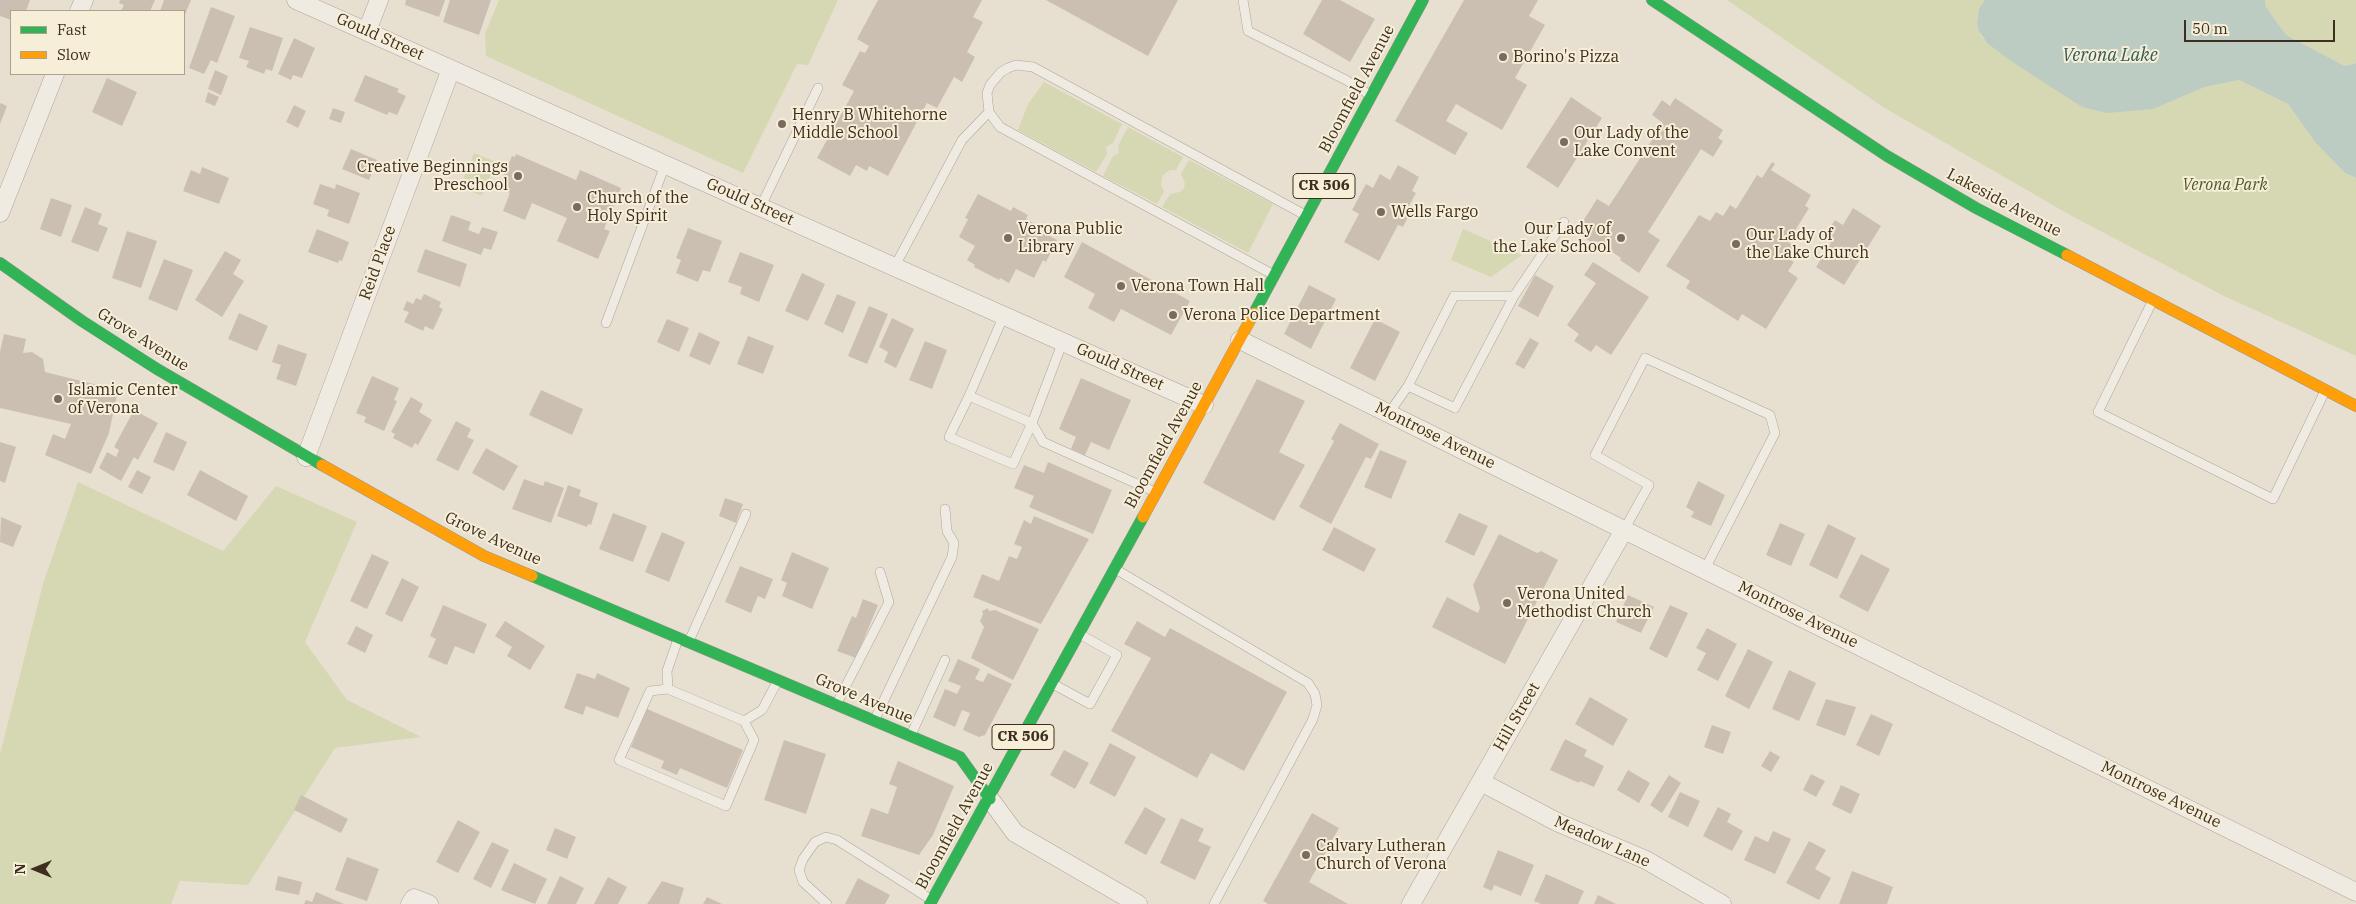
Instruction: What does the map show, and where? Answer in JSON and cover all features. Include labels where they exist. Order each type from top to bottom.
[{"type":"main road","name":"Bloomfield Avenue","points":[[931,902],[990,799],[1423,0]]},
{"type":"main road","name":"Lakeside Avenue","points":[[1652,0],[1887,156],[1976,208],[2356,406]]},
{"type":"main road","name":"Grove Avenue","points":[[0,263],[82,321],[157,369],[306,457],[484,556],[960,757],[990,799]]},
{"type":"street","name":"Gould Street","points":[[296,0],[1204,405]]},
{"type":"street","points":[[367,31],[379,0]]},
{"type":"street","name":"Reid Place","points":[[306,457],[451,69]]},
{"type":"street","points":[[0,213],[55,75]]},
{"type":"street","name":"Montrose Avenue","points":[[1240,340],[2356,892]]},
{"type":"street","name":"Hill Street","points":[[1411,904],[1624,530]]},
{"type":"street","name":"Meadow Lane","points":[[1481,782],[1559,823],[1646,860],[1722,904]]},
{"type":"street","points":[[990,799],[1015,834],[1138,904]]},
{"type":"lane","points":[[1243,0],[1248,31],[1346,80],[1371,96]]},
{"type":"lane","points":[[1275,276],[1000,127],[989,112],[987,94],[995,78],[1001,72],[1016,65],[1033,67],[1307,217]]},
{"type":"lane","points":[[761,206],[818,88]]},
{"type":"lane","points":[[895,266],[962,140],[989,112]]},
{"type":"lane","points":[[606,323],[665,165]]},
{"type":"lane","points":[[1408,386],[1455,408],[1514,296],[1564,222]]},
{"type":"lane","points":[[1389,413],[1408,386],[1454,296],[1514,296]]},
{"type":"lane","points":[[2153,300],[2098,412],[2273,499],[2325,390]]},
{"type":"lane","points":[[1004,315],[950,437],[1013,464],[1032,423],[1062,341]]},
{"type":"lane","points":[[1624,530],[1649,485],[1595,455],[1645,358],[1770,415],[1775,433],[1705,569]]},
{"type":"lane","points":[[969,396],[1032,423],[1043,442],[1156,492]]},
{"type":"lane","points":[[874,721],[952,557],[954,543],[948,532],[945,510]]},
{"type":"lane","points":[[668,689],[667,671],[746,514]]},
{"type":"lane","points":[[1115,569],[1308,683],[1315,694],[1317,705],[1314,719],[1214,904]]},
{"type":"lane","points":[[836,706],[889,602],[880,572]]},
{"type":"lane","points":[[1052,684],[1090,704],[1117,655],[1079,634]]},
{"type":"lane","points":[[911,737],[946,660]]},
{"type":"lane","points":[[744,721],[762,710],[778,681]]},
{"type":"lane","points":[[668,689],[744,721],[754,740],[726,806],[619,760],[650,691],[668,689]]},
{"type":"lane","points":[[827,904],[803,882],[799,870],[803,859],[815,842],[826,837],[837,840],[931,902]]},
{"type":"green space","points":[[499,0],[838,0],[808,65],[797,64],[743,173],[486,56],[485,34]]},
{"type":"green space","name":"Verona Park","points":[[1727,0],[1985,0],[1979,8],[1977,24],[1982,38],[2082,107],[2152,109],[2205,87],[2239,80],[2288,104],[2315,142],[2345,173],[2356,178],[2356,356],[2224,296],[2070,215],[1883,107]]},
{"type":"green space","points":[[2265,0],[2356,0],[2356,63],[2345,66],[2286,35],[2266,7]]},
{"type":"green space","points":[[1044,82],[1122,124],[1113,143],[1106,147],[1107,154],[1096,172],[1018,130],[1028,104]]},
{"type":"green space","points":[[1128,127],[1183,157],[1176,170],[1170,170],[1162,176],[1161,186],[1164,191],[1157,204],[1103,176],[1113,156],[1119,153],[1118,146]]},
{"type":"green space","points":[[474,153],[496,162],[482,196],[460,187]]},
{"type":"green space","points":[[1189,160],[1273,204],[1248,253],[1162,207],[1170,194],[1180,192],[1184,188],[1185,183],[1181,174]]},
{"type":"green space","points":[[1463,229],[1522,255],[1491,277],[1451,260]]},
{"type":"green space","points":[[78,482],[223,551],[276,486],[357,522],[305,642],[347,700],[421,737],[335,748],[248,885],[180,881],[171,904],[0,904],[0,754],[43,584]]},
{"type":"water","name":"Verona Lake","points":[[1985,0],[2265,0],[2266,7],[2286,35],[2345,66],[2356,63],[2356,178],[2345,173],[2315,142],[2288,104],[2239,80],[2205,87],[2153,109],[2107,113],[2082,107],[2011,61],[1987,43],[1977,24],[1979,8]]},
{"type":"building","points":[[0,0],[30,0],[26,10],[10,10],[10,20],[0,16]]},
{"type":"building","points":[[120,0],[155,0],[150,10],[122,10],[124,5],[119,3]]},
{"type":"building","points":[[164,0],[191,0],[185,15],[185,10],[160,10]]},
{"type":"building","points":[[406,0],[445,0],[439,17],[405,5]]},
{"type":"building","points":[[450,0],[491,0],[479,35],[443,22]]},
{"type":"building","name":"Henry B Whitehorne Middle School","points":[[878,0],[982,0],[973,17],[983,22],[967,52],[975,57],[962,82],[954,77],[937,108],[927,103],[888,176],[869,166],[867,171],[856,165],[850,176],[817,158],[854,91],[842,85],[860,51],[865,53],[869,46],[857,39]]},
{"type":"building","points":[[1046,0],[1178,0],[1148,56]]},
{"type":"building","points":[[1322,0],[1340,0],[1375,19],[1350,62],[1303,34]]},
{"type":"building","points":[[1464,0],[1538,0],[1529,16],[1545,25],[1515,78],[1527,85],[1502,130],[1456,104],[1446,121],[1468,133],[1455,155],[1395,121]]},
{"type":"building","points":[[211,7],[235,16],[217,63],[211,60],[204,74],[189,68]]},
{"type":"building","points":[[250,27],[283,38],[272,71],[266,69],[264,74],[246,67],[249,61],[239,58]]},
{"type":"building","points":[[294,38],[315,48],[302,78],[293,75],[291,80],[278,74]]},
{"type":"building","points":[[215,70],[228,76],[221,95],[208,89]]},
{"type":"building","points":[[365,75],[399,89],[397,92],[406,96],[397,115],[389,112],[387,115],[354,101]]},
{"type":"building","points":[[107,78],[137,92],[122,126],[92,112]]},
{"type":"building","points":[[208,92],[219,97],[215,106],[205,102]]},
{"type":"building","name":"Our Lady of the Lake Convent","points":[[1571,97],[1602,118],[1558,188],[1526,167]]},
{"type":"building","name":"Our Lady of the Lake School","points":[[1675,98],[1723,130],[1718,138],[1723,141],[1713,157],[1701,149],[1648,232],[1660,240],[1639,273],[1596,241],[1594,244],[1576,232],[1597,199],[1609,206],[1663,123],[1652,115],[1662,100],[1670,106]]},
{"type":"building","points":[[0,103],[7,106],[0,124]]},
{"type":"building","points":[[294,105],[306,111],[298,128],[286,122]]},
{"type":"building","points":[[333,108],[345,112],[341,123],[329,119]]},
{"type":"building","points":[[351,149],[377,160],[369,180],[342,169]]},
{"type":"building","name":"Church of the Holy Spirit","points":[[516,154],[576,180],[580,170],[621,188],[604,229],[610,231],[598,259],[557,241],[567,218],[532,203],[525,220],[503,211],[510,193],[498,188],[512,156],[515,157]]},
{"type":"building","name":"Our Lady of the Lake Church","points":[[1772,162],[1775,164],[1771,170],[1811,195],[1805,206],[1809,208],[1788,242],[1795,246],[1787,258],[1794,262],[1788,271],[1798,278],[1766,329],[1742,314],[1738,321],[1686,288],[1690,281],[1666,266],[1699,215],[1710,221],[1716,212],[1723,216],[1730,205],[1736,209],[1757,175],[1762,178]]},
{"type":"building","name":"Wells Fargo","points":[[1398,165],[1419,177],[1412,191],[1416,193],[1404,215],[1408,217],[1403,227],[1398,225],[1379,261],[1344,242],[1359,214],[1352,210],[1366,184],[1373,188],[1380,174],[1390,180]]},
{"type":"building","points":[[202,167],[229,178],[219,204],[183,191],[191,170],[200,174]]},
{"type":"building","points":[[320,184],[335,189],[336,184],[360,193],[349,224],[327,216],[329,210],[313,204]]},
{"type":"building","name":"Verona Public Library","points":[[978,194],[1011,211],[1013,207],[1028,215],[1026,219],[1039,226],[1037,229],[1057,240],[1046,262],[1043,260],[1034,278],[1016,269],[1009,283],[974,267],[975,265],[967,260],[975,246],[959,237],[968,219],[965,218]]},
{"type":"building","points":[[51,198],[72,205],[61,237],[40,229]]},
{"type":"building","points":[[85,207],[102,214],[98,224],[108,228],[98,252],[71,242]]},
{"type":"building","points":[[1853,208],[1881,226],[1844,285],[1816,267],[1831,243],[1823,238],[1835,220],[1843,225]]},
{"type":"building","points":[[451,215],[471,222],[468,230],[479,234],[482,227],[498,232],[491,250],[484,248],[481,255],[442,241]]},
{"type":"building","points":[[688,228],[722,241],[710,272],[703,270],[698,282],[676,273],[681,260],[676,258]]},
{"type":"building","points":[[317,229],[349,242],[342,261],[339,260],[338,263],[308,252]]},
{"type":"building","points":[[127,231],[157,241],[141,288],[112,278]]},
{"type":"building","name":"Verona Town Hall","points":[[1082,242],[1190,301],[1171,335],[1121,309],[1114,322],[1088,308],[1095,294],[1064,277]]},
{"type":"building","points":[[425,249],[467,264],[460,287],[417,272]]},
{"type":"building","points":[[225,251],[241,260],[233,274],[244,281],[222,317],[195,300]]},
{"type":"building","points":[[740,252],[774,265],[759,302],[740,294],[742,287],[728,282]]},
{"type":"building","points":[[164,259],[193,270],[177,311],[148,299]]},
{"type":"building","name":"Our Lady of the Lake School","points":[[1593,262],[1649,297],[1611,355],[1596,345],[1591,352],[1574,341],[1579,334],[1567,325],[1596,283],[1584,275]]},
{"type":"building","points":[[802,273],[825,284],[808,321],[785,311]]},
{"type":"building","points":[[1535,275],[1554,286],[1538,317],[1518,306]]},
{"type":"building","points":[[1309,285],[1336,299],[1311,349],[1284,334]]},
{"type":"building","points":[[424,294],[441,302],[439,307],[443,309],[433,330],[425,326],[423,331],[404,322],[409,312],[403,310],[407,301],[413,304],[416,298],[421,300]]},
{"type":"building","points":[[837,294],[856,302],[843,333],[824,324]]},
{"type":"building","points":[[869,306],[888,314],[867,364],[848,356]]},
{"type":"building","points":[[239,313],[268,326],[257,351],[228,339]]},
{"type":"building","points":[[892,318],[914,329],[896,368],[884,362],[888,352],[879,347]]},
{"type":"building","points":[[667,319],[689,328],[679,352],[657,342]]},
{"type":"building","points":[[1375,319],[1400,332],[1375,381],[1350,368]]},
{"type":"building","points":[[699,332],[720,342],[710,365],[689,356]]},
{"type":"building","name":"Islamic Center of Verona","points":[[4,334],[26,339],[23,353],[32,352],[43,359],[45,372],[118,390],[109,433],[91,474],[45,455],[53,434],[65,439],[71,424],[0,408],[0,352]]},
{"type":"building","points":[[748,336],[774,346],[763,374],[737,364]]},
{"type":"building","points":[[1530,338],[1539,343],[1524,369],[1515,364]]},
{"type":"building","points":[[925,341],[947,350],[932,389],[909,380]]},
{"type":"building","points":[[278,344],[307,354],[296,386],[276,379],[281,365],[272,362]]},
{"type":"building","points":[[372,376],[399,388],[394,400],[397,401],[384,431],[364,422],[366,417],[356,413]]},
{"type":"building","points":[[1081,378],[1131,400],[1109,450],[1091,442],[1085,455],[1071,449],[1076,437],[1059,429]]},
{"type":"building","points":[[1257,379],[1305,401],[1279,452],[1305,465],[1274,521],[1203,483]]},
{"type":"building","points":[[541,390],[583,409],[572,435],[529,415]]},
{"type":"building","points":[[411,397],[423,404],[419,412],[432,420],[418,445],[415,443],[412,448],[393,438],[395,434],[391,432]]},
{"type":"building","points":[[134,410],[158,423],[138,460],[134,457],[121,481],[99,468],[107,452],[116,457],[119,450],[114,447]]},
{"type":"building","points":[[456,421],[471,429],[467,437],[474,440],[458,471],[436,460]]},
{"type":"building","points":[[1340,423],[1379,444],[1371,459],[1366,457],[1331,524],[1299,507],[1334,441],[1331,439]]},
{"type":"building","points":[[166,432],[187,442],[174,471],[153,462]]},
{"type":"building","points":[[0,442],[16,447],[5,483],[0,481]]},
{"type":"building","points":[[486,448],[518,466],[504,491],[472,473]]},
{"type":"building","points":[[1380,450],[1407,461],[1391,499],[1364,487]]},
{"type":"building","points":[[1048,462],[1112,490],[1093,534],[1029,507],[1034,496],[1014,488],[1024,465],[1044,473]]},
{"type":"building","points":[[137,470],[151,477],[142,494],[128,487]]},
{"type":"building","points":[[200,470],[248,496],[236,521],[187,495]]},
{"type":"building","points":[[524,479],[543,486],[545,481],[564,488],[551,523],[512,509]]},
{"type":"building","points":[[1698,481],[1725,495],[1711,526],[1691,517],[1694,512],[1686,507]]},
{"type":"building","points":[[568,485],[581,490],[579,496],[598,503],[591,525],[588,524],[587,527],[557,516]]},
{"type":"building","points":[[725,498],[743,504],[736,523],[719,516]]},
{"type":"building","points":[[613,513],[647,526],[633,562],[599,549]]},
{"type":"building","points":[[1459,513],[1488,526],[1474,556],[1445,542]]},
{"type":"building","points":[[1034,516],[1089,539],[1041,624],[973,597],[982,574],[999,581],[1009,556],[1017,559],[1022,547],[1014,544],[1024,520],[1031,524]]},
{"type":"building","points":[[1,517],[22,526],[13,547],[0,542]]},
{"type":"building","points":[[1780,523],[1805,534],[1791,566],[1766,555]]},
{"type":"building","points":[[1828,524],[1856,538],[1837,579],[1809,565]]},
{"type":"building","points":[[1334,527],[1376,549],[1364,572],[1322,550]]},
{"type":"building","points":[[662,532],[685,542],[669,582],[645,572]]},
{"type":"building","name":"Verona United Methodist Church","points":[[1499,534],[1537,553],[1541,551],[1558,560],[1505,664],[1432,627],[1447,597],[1478,613],[1480,608],[1473,585]]},
{"type":"building","points":[[792,552],[829,568],[812,609],[782,596],[787,583],[781,580]]},
{"type":"building","points":[[372,554],[389,562],[367,609],[350,601]]},
{"type":"building","points":[[1861,554],[1890,569],[1868,612],[1839,597]]},
{"type":"building","points":[[740,566],[773,579],[765,599],[758,596],[751,613],[725,602]]},
{"type":"building","points":[[402,578],[419,587],[402,622],[385,614]]},
{"type":"building","points":[[1628,595],[1654,607],[1641,633],[1616,622]]},
{"type":"building","points":[[863,599],[878,605],[856,658],[837,651],[852,616],[856,618]]},
{"type":"building","points":[[443,605],[487,624],[474,654],[455,646],[447,665],[428,657],[436,639],[430,636]]},
{"type":"building","points":[[1670,605],[1688,613],[1667,658],[1649,649]]},
{"type":"building","points":[[988,608],[989,611],[995,610],[1039,629],[1013,680],[971,658],[984,627],[980,621],[983,614],[982,611]]},
{"type":"building","points":[[505,621],[545,646],[530,670],[507,656],[512,647],[495,636]]},
{"type":"building","points":[[1137,621],[1165,637],[1170,628],[1287,692],[1244,771],[1211,753],[1197,778],[1111,731],[1151,658],[1124,644]]},
{"type":"building","points":[[356,626],[373,635],[365,653],[347,644]]},
{"type":"building","points":[[1707,628],[1737,644],[1718,681],[1697,670],[1706,653],[1696,648]]},
{"type":"building","points":[[1748,649],[1773,662],[1749,709],[1725,696]]},
{"type":"building","points":[[958,659],[980,669],[975,679],[983,682],[988,673],[1012,684],[985,735],[979,737],[963,730],[970,713],[962,710],[955,727],[933,717],[945,689],[957,694],[961,686],[948,681]]},
{"type":"building","points":[[1789,670],[1816,683],[1799,721],[1772,709]]},
{"type":"building","points":[[577,673],[595,679],[597,673],[630,688],[618,718],[586,706],[583,715],[564,708]]},
{"type":"building","points":[[1590,697],[1628,719],[1613,746],[1575,724]]},
{"type":"building","points":[[1826,699],[1856,707],[1845,736],[1816,725]]},
{"type":"building","points":[[647,709],[743,750],[727,788],[680,768],[677,775],[661,768],[664,761],[631,747]]},
{"type":"building","points":[[1871,714],[1893,724],[1879,756],[1856,745]]},
{"type":"building","points":[[1712,725],[1731,732],[1723,754],[1704,747]]},
{"type":"building","points":[[1565,739],[1587,750],[1584,756],[1604,766],[1594,787],[1580,781],[1579,783],[1550,770]]},
{"type":"building","points":[[784,740],[826,754],[806,814],[764,800]]},
{"type":"building","points":[[1110,743],[1136,757],[1115,797],[1089,783]]},
{"type":"building","points":[[1064,750],[1089,763],[1075,789],[1050,775]]},
{"type":"building","points":[[1770,751],[1780,757],[1771,772],[1761,766]]},
{"type":"building","points":[[898,761],[954,786],[933,835],[919,855],[861,836],[871,808],[888,814],[897,787],[889,784]]},
{"type":"building","points":[[1628,770],[1650,783],[1639,803],[1617,790]]},
{"type":"building","points":[[1811,774],[1825,781],[1816,797],[1803,790]]},
{"type":"building","points":[[1669,775],[1681,783],[1662,813],[1650,805]]},
{"type":"building","points":[[1841,785],[1860,794],[1851,814],[1832,805]]},
{"type":"building","points":[[1680,792],[1700,801],[1688,827],[1668,817]]},
{"type":"building","points":[[301,795],[348,819],[341,833],[294,810]]},
{"type":"building","points":[[1145,807],[1166,819],[1146,855],[1124,843]]},
{"type":"building","points":[[1718,807],[1731,814],[1727,822],[1743,831],[1732,851],[1703,836]]},
{"type":"building","name":"Calvary Lutheran Church of Verona","points":[[1312,813],[1339,828],[1309,882],[1348,904],[1268,904],[1263,901]]},
{"type":"building","points":[[1181,818],[1204,829],[1198,841],[1211,847],[1195,880],[1160,863]]},
{"type":"building","points":[[458,820],[480,832],[458,873],[436,862]]},
{"type":"building","points":[[555,828],[576,837],[567,859],[546,850]]},
{"type":"building","points":[[1773,831],[1791,839],[1775,874],[1744,860],[1755,836],[1768,842]]},
{"type":"building","points":[[1809,841],[1826,850],[1815,869],[1831,878],[1819,900],[1786,883]]},
{"type":"building","points":[[492,842],[509,850],[491,888],[473,879]]},
{"type":"building","points":[[1498,850],[1534,865],[1521,896],[1494,885],[1492,891],[1483,887]]},
{"type":"building","points":[[347,857],[379,869],[367,901],[335,890]]},
{"type":"building","points":[[514,863],[547,879],[535,904],[501,890]]},
{"type":"building","points":[[1852,871],[1893,887],[1887,904],[1839,904]]},
{"type":"building","points":[[1546,874],[1584,891],[1578,904],[1541,904],[1534,901]]},
{"type":"building","points":[[278,876],[302,882],[299,895],[275,890]]},
{"type":"building","points":[[560,876],[584,888],[576,904],[547,904]]},
{"type":"building","points":[[608,877],[627,887],[618,904],[594,904]]},
{"type":"building","points":[[858,878],[890,895],[885,904],[845,904]]},
{"type":"building","points":[[662,881],[684,888],[679,904],[647,904]]},
{"type":"building","points":[[316,892],[344,904],[304,904],[306,900],[312,902]]},
{"type":"building","points":[[1598,895],[1616,904],[1594,904]]},
{"type":"building","points":[[707,897],[722,904],[703,904]]},
{"type":"traffic: fast","points":[[1254,313],[1423,0]]},
{"type":"traffic: fast","points":[[1652,0],[1887,156],[1976,208],[2067,255]]},
{"type":"traffic: fast","points":[[0,263],[82,321],[157,369],[322,465]]},
{"type":"traffic: fast","points":[[930,904],[1143,517]]},
{"type":"traffic: fast","points":[[532,576],[960,757],[990,799]]},
{"type":"traffic: slow","points":[[2067,255],[2356,406]]},
{"type":"traffic: slow","points":[[1143,517],[1254,313]]},
{"type":"traffic: slow","points":[[322,465],[484,556],[532,576]]},
{"type":"place","name":"Borino's Pizza","points":[[1503,57]]},
{"type":"place","name":"Henry B Whitehorne Middle School","points":[[782,124]]},
{"type":"place","name":"Our Lady of the Lake Convent","points":[[1564,142]]},
{"type":"place","name":"Creative Beginnings Preschool","points":[[518,176]]},
{"type":"place","name":"Church of the Holy Spirit","points":[[577,207]]},
{"type":"place","name":"Wells Fargo","points":[[1381,212]]},
{"type":"place","name":"Verona Public Library","points":[[1008,238]]},
{"type":"place","name":"Our Lady of the Lake School","points":[[1621,238]]},
{"type":"place","name":"Our Lady of the Lake Church","points":[[1736,244]]},
{"type":"place","name":"Verona Town Hall","points":[[1121,286]]},
{"type":"place","name":"Verona Police Department","points":[[1173,315]]},
{"type":"place","name":"Islamic Center of Verona","points":[[58,399]]},
{"type":"place","name":"Verona United Methodist Church","points":[[1507,603]]},
{"type":"place","name":"Calvary Lutheran Church of Verona","points":[[1306,855]]}]
